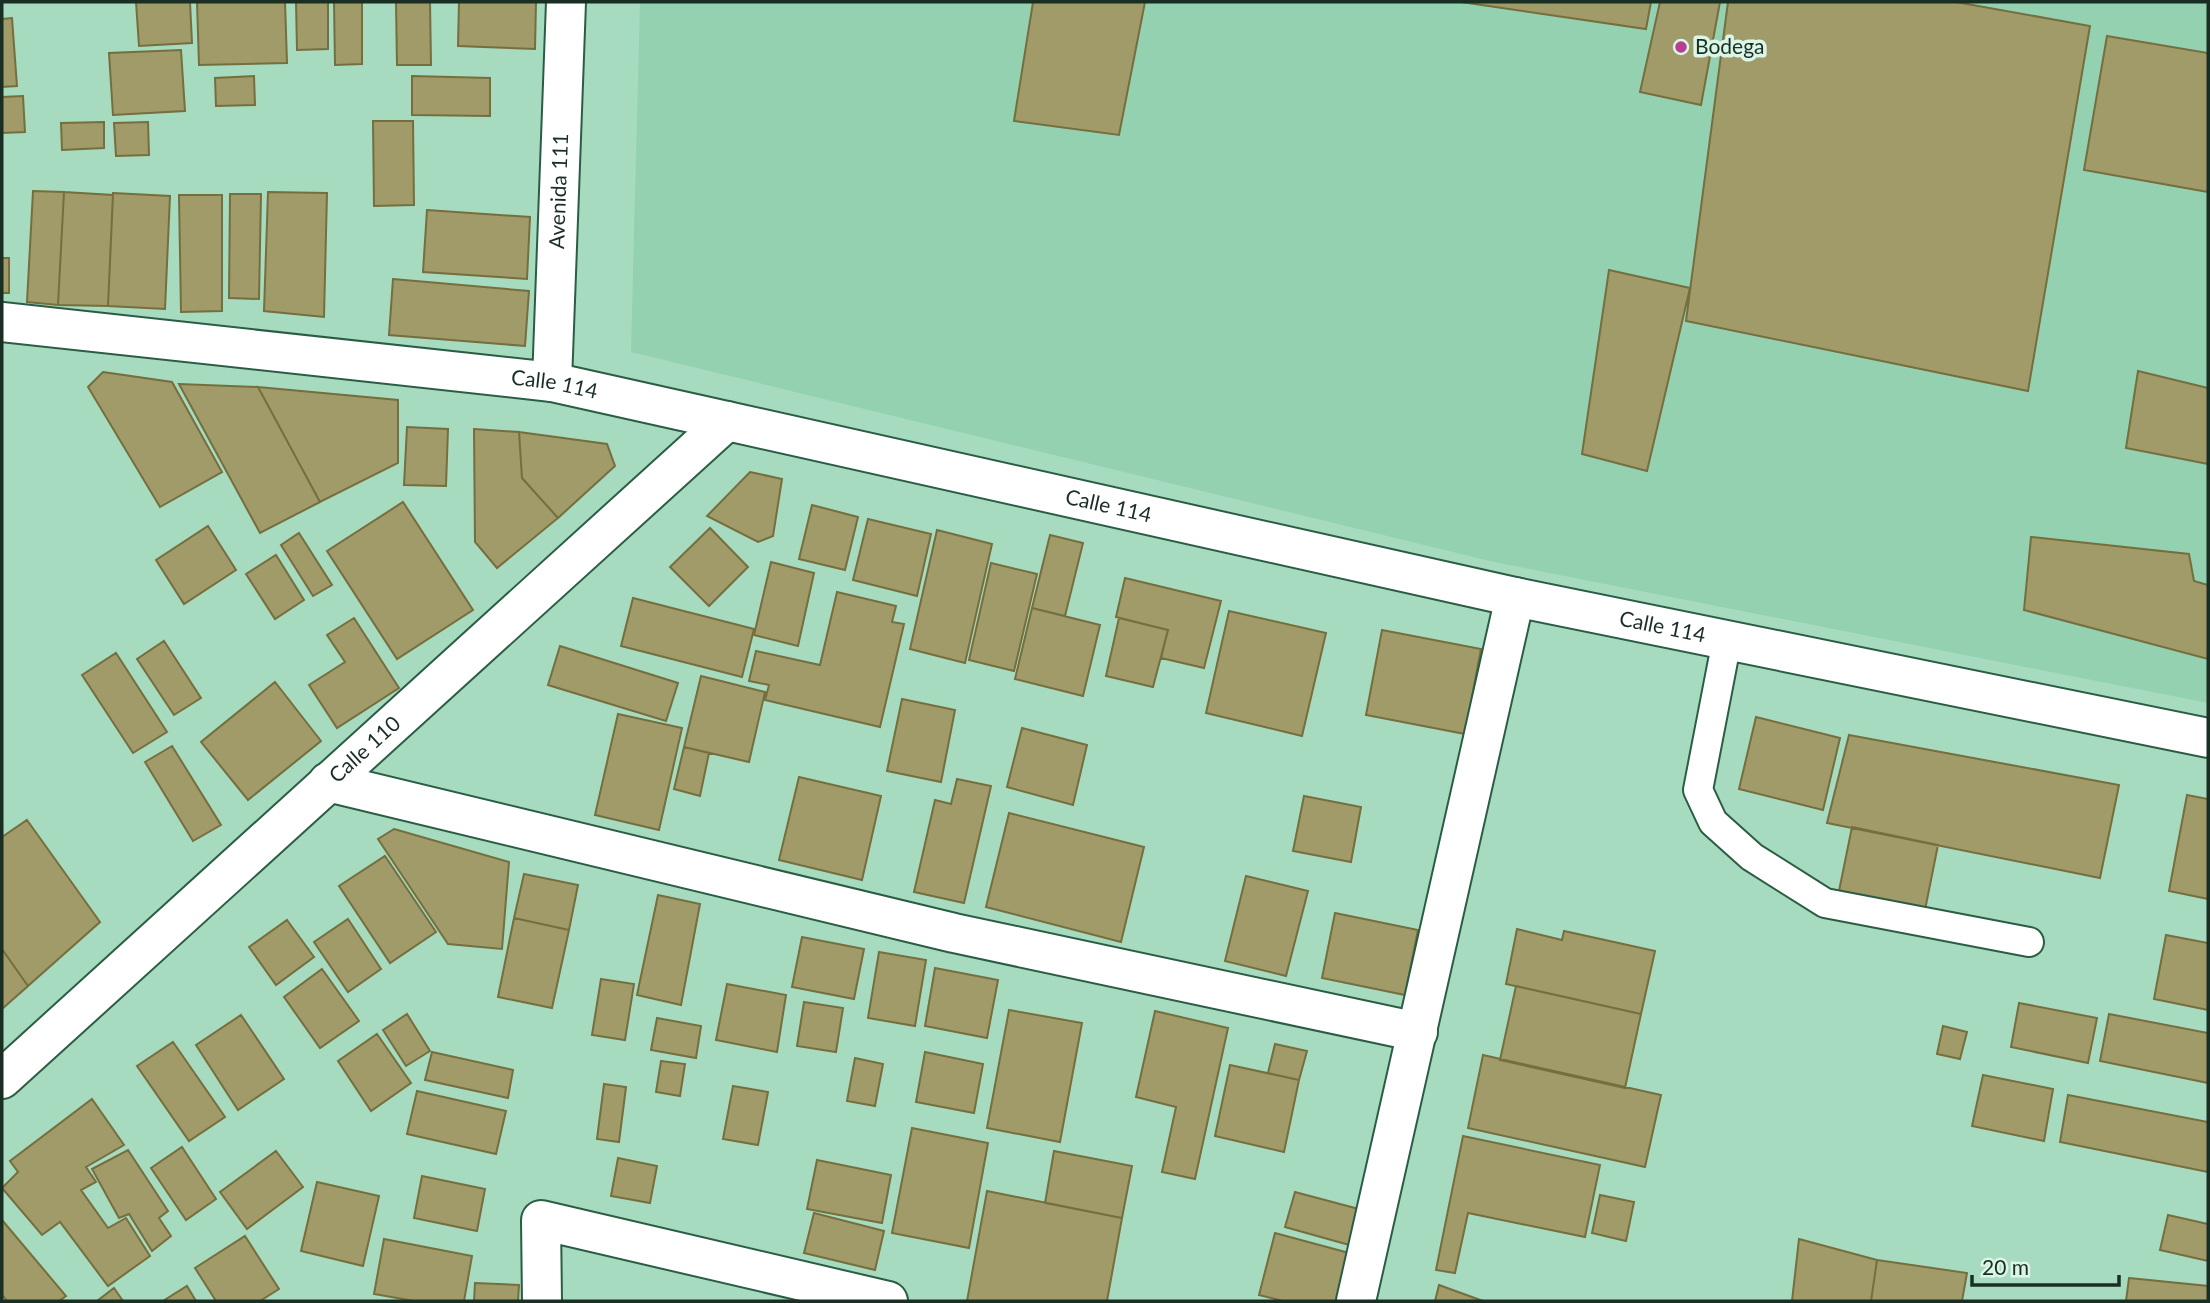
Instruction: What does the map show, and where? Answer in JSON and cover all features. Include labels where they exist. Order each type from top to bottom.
[{"type":"street","name":"Avenida 111","points":[[552,382],[566,2]]},
{"type":"street","name":"Calle 114","points":[[2,322],[552,382],[1515,597],[2208,738]]},
{"type":"street","name":"Calle 110","points":[[2,1079],[727,421]]},
{"type":"street","points":[[1356,1301],[1515,597]]},
{"type":"street","points":[[328,782],[954,933],[1418,1032]]},
{"type":"street","points":[[542,1301],[541,1220],[888,1301]]},
{"type":"lane","points":[[1727,640],[1698,790],[1713,822],[1752,857],[1825,904],[2029,942]]},
{"type":"shaded area","points":[[640,2],[2208,2],[2208,703],[1494,562],[631,352]]},
{"type":"building","points":[[136,2],[190,2],[192,43],[139,46]]},
{"type":"building","points":[[197,2],[285,2],[287,63],[199,65]]},
{"type":"building","points":[[296,2],[328,2],[328,49],[297,50]]},
{"type":"building","points":[[334,2],[362,2],[362,64],[335,65]]},
{"type":"building","points":[[396,2],[430,2],[431,65],[397,65]]},
{"type":"building","points":[[459,2],[536,2],[535,49],[458,46]]},
{"type":"building","points":[[1033,2],[1145,2],[1119,135],[1014,121]]},
{"type":"building","points":[[1461,2],[1651,2],[1646,29]]},
{"type":"building","name":"Bodega","points":[[1660,2],[1720,2],[1701,105],[1640,92]]},
{"type":"building","points":[[1728,2],[1956,2],[2090,26],[2028,391],[1686,321]]},
{"type":"building","points":[[12,18],[17,86],[2,87],[2,19]]},
{"type":"building","points":[[2107,36],[2208,53],[2208,192],[2084,170]]},
{"type":"building","points":[[181,50],[185,111],[113,115],[109,53]]},
{"type":"building","points":[[254,76],[255,105],[216,106],[215,78]]},
{"type":"building","points":[[412,76],[490,78],[490,116],[412,115]]},
{"type":"building","points":[[23,96],[25,132],[2,133],[2,97]]},
{"type":"building","points":[[373,121],[413,121],[414,205],[374,206]]},
{"type":"building","points":[[104,122],[104,148],[62,150],[61,123]]},
{"type":"building","points":[[148,122],[149,155],[116,156],[114,123]]},
{"type":"building","points":[[33,191],[64,192],[58,305],[27,302]]},
{"type":"building","points":[[64,192],[113,195],[108,306],[58,305]]},
{"type":"building","points":[[268,192],[327,193],[324,317],[264,311]]},
{"type":"building","points":[[113,193],[170,196],[165,309],[108,306]]},
{"type":"building","points":[[230,194],[261,194],[259,299],[229,298]]},
{"type":"building","points":[[179,195],[222,195],[222,311],[181,312]]},
{"type":"building","points":[[427,210],[530,217],[527,279],[423,272]]},
{"type":"building","points":[[2,258],[9,258],[9,293],[2,293]]},
{"type":"building","points":[[1609,270],[1690,288],[1647,471],[1582,454]]},
{"type":"building","points":[[393,279],[529,291],[525,346],[389,335]]},
{"type":"building","points":[[2138,371],[2208,388],[2208,464],[2126,448]]},
{"type":"building","points":[[103,372],[172,382],[222,472],[160,507],[88,387]]},
{"type":"building","points":[[179,384],[258,387],[320,502],[260,533]]},
{"type":"building","points":[[258,387],[398,400],[398,463],[320,502]]},
{"type":"building","points":[[407,427],[448,429],[446,486],[404,485]]},
{"type":"building","points":[[474,429],[519,432],[522,478],[558,518],[497,568],[475,542]]},
{"type":"building","points":[[519,432],[607,444],[615,466],[558,518],[522,478]]},
{"type":"building","points":[[750,472],[782,479],[773,536],[758,542],[707,516]]},
{"type":"building","points":[[403,502],[473,610],[397,659],[327,551]]},
{"type":"building","points":[[812,505],[858,517],[845,570],[799,559]]},
{"type":"building","points":[[868,519],[931,534],[917,596],[853,580]]},
{"type":"building","points":[[208,526],[236,570],[184,604],[156,560]]},
{"type":"building","points":[[710,528],[748,567],[709,606],[670,567]]},
{"type":"building","points":[[937,530],[992,544],[965,663],[910,649]]},
{"type":"building","points":[[299,533],[332,585],[313,596],[281,545]]},
{"type":"building","points":[[1050,535],[1083,543],[1065,616],[1032,608]]},
{"type":"building","points":[[2031,537],[2189,554],[2194,581],[2208,585],[2208,659],[2024,610]]},
{"type":"building","points":[[276,555],[304,600],[275,619],[246,574]]},
{"type":"building","points":[[771,562],[814,573],[798,646],[754,635]]},
{"type":"building","points":[[991,563],[1037,574],[1014,671],[969,660]]},
{"type":"building","points":[[1125,578],[1221,601],[1204,668],[1161,658],[1168,630],[1116,617]]},
{"type":"building","points":[[837,592],[896,606],[892,622],[904,624],[880,727],[765,700],[769,685],[749,681],[756,651],[820,665]]},
{"type":"building","points":[[633,598],[754,629],[742,677],[621,646]]},
{"type":"building","points":[[1032,608],[1100,625],[1083,696],[1015,679]]},
{"type":"building","points":[[1229,611],[1326,633],[1302,736],[1206,713]]},
{"type":"building","points":[[354,618],[399,688],[337,728],[309,685],[345,662],[327,635]]},
{"type":"building","points":[[1119,618],[1168,630],[1153,687],[1106,676]]},
{"type":"building","points":[[1382,630],[1481,649],[1465,734],[1366,715]]},
{"type":"building","points":[[164,641],[201,698],[174,715],[137,659]]},
{"type":"building","points":[[560,646],[678,683],[666,721],[548,685]]},
{"type":"building","points":[[116,653],[167,732],[133,753],[82,675]]},
{"type":"building","points":[[701,676],[765,692],[749,762],[684,747]]},
{"type":"building","points":[[275,682],[321,741],[248,800],[201,742]]},
{"type":"building","points":[[902,699],[955,710],[941,782],[887,771]]},
{"type":"building","points":[[618,714],[682,728],[659,830],[595,815]]},
{"type":"building","points":[[1756,717],[1840,738],[1823,810],[1739,789]]},
{"type":"building","points":[[1022,728],[1087,745],[1073,805],[1007,787]]},
{"type":"building","points":[[1849,735],[2119,785],[2100,878],[1827,823]]},
{"type":"building","points":[[172,746],[221,825],[193,841],[145,762]]},
{"type":"building","points":[[684,747],[709,753],[700,796],[674,789]]},
{"type":"building","points":[[799,777],[881,796],[862,880],[779,860]]},
{"type":"building","points":[[957,779],[991,786],[964,903],[914,892],[935,800],[951,804]]},
{"type":"building","points":[[2187,795],[2208,799],[2208,899],[2169,891]]},
{"type":"building","points":[[1304,796],[1361,807],[1351,862],[1293,851]]},
{"type":"building","points":[[1009,813],[1144,847],[1121,942],[986,907]]},
{"type":"building","points":[[27,820],[100,922],[28,986],[2,949],[2,837]]},
{"type":"building","points":[[1852,827],[1938,845],[1925,910],[1839,891]]},
{"type":"building","points":[[394,829],[509,862],[502,949],[448,944],[378,839]]},
{"type":"building","points":[[385,856],[436,932],[390,963],[339,886]]},
{"type":"building","points":[[524,874],[578,885],[569,930],[514,918]]},
{"type":"building","points":[[1246,876],[1308,891],[1286,976],[1225,961]]},
{"type":"building","points":[[658,895],[700,904],[681,1005],[637,995]]},
{"type":"building","points":[[1335,913],[1418,930],[1405,995],[1322,978]]},
{"type":"building","points":[[514,918],[569,930],[552,1008],[498,997]]},
{"type":"building","points":[[348,919],[381,969],[348,992],[314,942]]},
{"type":"building","points":[[287,920],[314,957],[276,985],[249,947]]},
{"type":"building","points":[[1517,929],[1562,940],[1564,931],[1655,951],[1641,1014],[1506,984]]},
{"type":"building","points":[[2166,935],[2208,943],[2208,1010],[2154,999]]},
{"type":"building","points":[[802,937],[864,949],[854,999],[792,987]]},
{"type":"building","points":[[2,949],[28,986],[2,1009]]},
{"type":"building","points":[[879,952],[926,960],[915,1026],[868,1018]]},
{"type":"building","points":[[935,968],[998,980],[987,1038],[925,1026]]},
{"type":"building","points":[[322,969],[359,1021],[320,1048],[284,997]]},
{"type":"building","points":[[601,979],[634,984],[625,1040],[592,1035]]},
{"type":"building","points":[[727,984],[786,995],[777,1052],[716,1040]]},
{"type":"building","points":[[1516,986],[1641,1014],[1625,1088],[1500,1060]]},
{"type":"building","points":[[804,1002],[843,1008],[836,1052],[797,1046]]},
{"type":"building","points":[[2019,1003],[2097,1018],[2088,1063],[2011,1047]]},
{"type":"building","points":[[1009,1010],[1082,1023],[1060,1142],[987,1128]]},
{"type":"building","points":[[1155,1011],[1228,1028],[1195,1179],[1162,1172],[1176,1107],[1136,1097]]},
{"type":"building","points":[[407,1014],[430,1051],[406,1066],[383,1030]]},
{"type":"building","points":[[2109,1014],[2208,1033],[2208,1083],[2100,1061]]},
{"type":"building","points":[[241,1015],[284,1079],[238,1110],[196,1045]]},
{"type":"building","points":[[657,1018],[701,1026],[696,1058],[651,1050]]},
{"type":"building","points":[[1943,1026],[1967,1032],[1960,1059],[1937,1054]]},
{"type":"building","points":[[377,1034],[411,1083],[371,1111],[338,1061]]},
{"type":"building","points":[[173,1042],[225,1117],[189,1141],[137,1066]]},
{"type":"building","points":[[1275,1044],[1307,1051],[1299,1080],[1268,1073]]},
{"type":"building","points":[[432,1052],[513,1070],[508,1098],[425,1080]]},
{"type":"building","points":[[925,1052],[983,1064],[974,1113],[916,1102]]},
{"type":"building","points":[[1483,1055],[1661,1095],[1645,1167],[1468,1128]]},
{"type":"building","points":[[855,1058],[883,1064],[875,1106],[847,1101]]},
{"type":"building","points":[[661,1061],[685,1064],[680,1096],[656,1092]]},
{"type":"building","points":[[1230,1065],[1299,1080],[1284,1152],[1215,1136]]},
{"type":"building","points":[[1983,1075],[2053,1089],[2044,1141],[1972,1126]]},
{"type":"building","points":[[604,1084],[626,1087],[619,1142],[597,1139]]},
{"type":"building","points":[[733,1086],[768,1092],[758,1145],[723,1139]]},
{"type":"building","points":[[417,1091],[506,1111],[496,1154],[407,1134]]},
{"type":"building","points":[[2068,1095],[2208,1122],[2208,1172],[2060,1142]]},
{"type":"building","points":[[92,1099],[124,1145],[86,1167],[96,1182],[81,1190],[108,1228],[126,1218],[150,1256],[108,1286],[60,1222],[42,1235],[2,1188],[18,1172],[10,1161]]},
{"type":"building","points":[[912,1128],[988,1143],[969,1248],[892,1233]]},
{"type":"building","points":[[1463,1136],[1600,1165],[1585,1237],[1468,1213],[1455,1273],[1436,1270]]},
{"type":"building","points":[[182,1147],[216,1199],[186,1220],[151,1168]]},
{"type":"building","points":[[128,1150],[168,1211],[159,1218],[171,1236],[152,1251],[129,1214],[119,1218],[92,1169]]},
{"type":"building","points":[[276,1151],[303,1187],[247,1229],[220,1192]]},
{"type":"building","points":[[1054,1151],[1132,1166],[1122,1218],[1045,1203]]},
{"type":"building","points":[[618,1158],[657,1166],[650,1203],[611,1196]]},
{"type":"building","points":[[817,1160],[891,1175],[882,1223],[807,1209]]},
{"type":"building","points":[[422,1176],[485,1189],[477,1231],[414,1218]]},
{"type":"building","points":[[317,1182],[379,1196],[363,1266],[301,1251]]},
{"type":"building","points":[[987,1191],[1122,1218],[1107,1301],[967,1301]]},
{"type":"building","points":[[1295,1192],[1370,1212],[1360,1248],[1285,1227]]},
{"type":"building","points":[[1600,1195],[1634,1202],[1626,1241],[1592,1233]]},
{"type":"building","points":[[814,1213],[884,1231],[875,1270],[804,1253]]},
{"type":"building","points":[[2168,1215],[2208,1224],[2208,1261],[2160,1250]]},
{"type":"building","points":[[2,1220],[66,1296],[59,1301],[7,1301],[2,1295]]},
{"type":"building","points":[[1275,1233],[1349,1253],[1336,1301],[1283,1301],[1259,1295]]},
{"type":"building","points":[[245,1236],[279,1289],[260,1301],[216,1301],[195,1268]]},
{"type":"building","points":[[384,1239],[472,1256],[464,1301],[414,1301],[374,1294]]},
{"type":"building","points":[[1799,1239],[1877,1260],[1871,1301],[1792,1301]]},
{"type":"building","points":[[1877,1260],[1967,1273],[1962,1301],[1871,1301]]},
{"type":"building","points":[[2129,1278],[2208,1286],[2208,1301],[2126,1301]]},
{"type":"building","points":[[475,1283],[519,1285],[518,1301],[474,1301]]},
{"type":"building","points":[[1439,1285],[1483,1301],[1435,1301]]},
{"type":"building","points":[[187,1286],[196,1301],[163,1301]]},
{"type":"building","points":[[114,1288],[123,1301],[97,1301]]},
{"type":"place","name":"Bodega","points":[[1681,47]]}]
